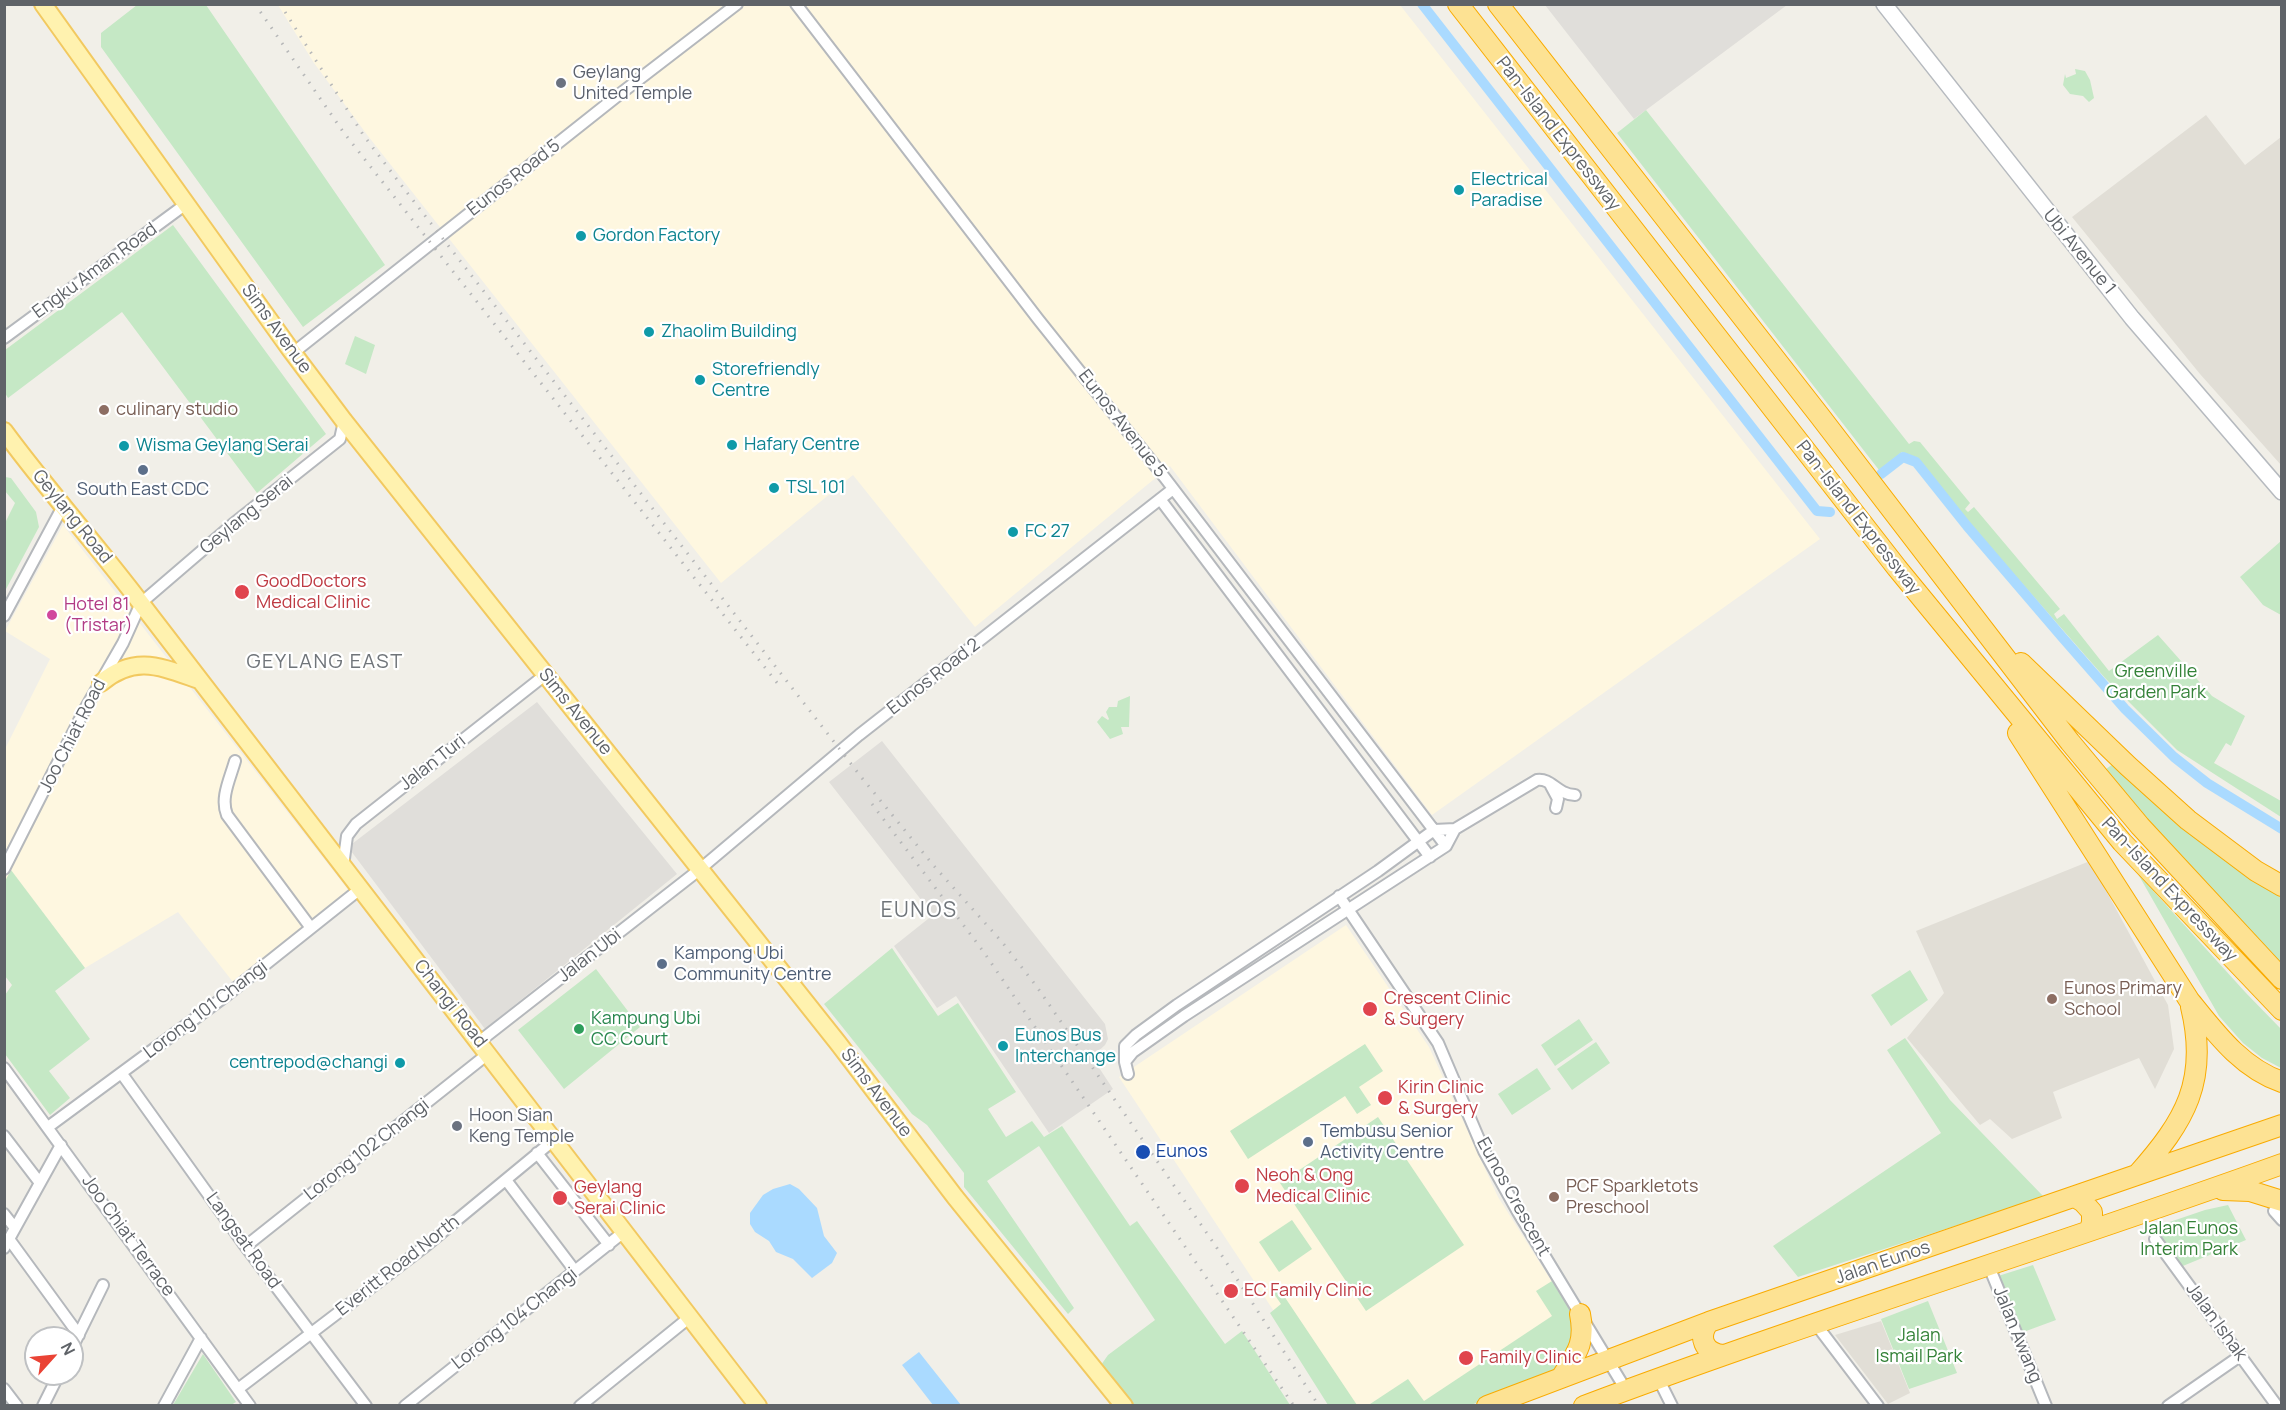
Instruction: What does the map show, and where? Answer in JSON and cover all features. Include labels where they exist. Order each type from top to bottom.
[{"type":"highway","name":"Pan-Island Expressway","points":[[1458,4],[1817,467],[1976,664],[2122,842],[2282,1010]]},
{"type":"highway","name":"Pan-Island Expressway","points":[[1498,4],[2070,742],[2133,818],[2282,979]]},
{"type":"highway","points":[[1995,643],[2030,670],[2128,766],[2188,820],[2256,871],[2282,886]]},
{"type":"highway","points":[[1976,664],[2189,1000],[2219,1037],[2243,1060],[2271,1078],[2282,1082]]},
{"type":"highway","points":[[2136,1177],[2156,1154],[2178,1122],[2194,1088],[2198,1060],[2197,1031],[2189,1000]]},
{"type":"highway","name":"Jalan Eunos","points":[[1487,1406],[1709,1322],[2282,1125]]},
{"type":"highway","name":"Jalan Eunos","points":[[1584,1406],[1723,1354],[2282,1164]]},
{"type":"highway","points":[[2210,1190],[2250,1191],[2279,1211]]},
{"type":"highway","points":[[2075,1197],[2092,1212],[2089,1231]]},
{"type":"highway","points":[[1561,1378],[1581,1343],[1580,1314]]},
{"type":"highway","points":[[1709,1322],[1702,1336],[1704,1344],[1716,1354],[1723,1354]]},
{"type":"main road","name":"Sims Avenue","points":[[43,4],[344,421],[838,1043],[955,1197],[1124,1406]]},
{"type":"main road","name":"Geylang Road","points":[[4,431],[141,603]]},
{"type":"main road","name":"Changi Road","points":[[141,603],[758,1406]]},
{"type":"main road","points":[[101,682],[114,672],[137,664],[162,668],[199,680]]},
{"type":"street","name":"Eunos Road 5","points":[[293,353],[737,4]]},
{"type":"street","name":"Eunos Avenue 5","points":[[796,4],[1038,319],[1173,489],[1446,846]]},
{"type":"street","name":"Ubi Avenue 1","points":[[1890,8],[2132,318],[2282,492]]},
{"type":"street","name":"Engku Aman Road","points":[[4,338],[186,204]]},
{"type":"street","name":"Geylang Serai","points":[[141,603],[233,524],[340,439],[344,421]]},
{"type":"street","name":"Eunos Road 2","points":[[699,870],[859,735],[1173,489]]},
{"type":"street","name":"Eunos Avenue 5","points":[[1160,499],[1430,857]]},
{"type":"street","points":[[4,616],[63,507]]},
{"type":"street","name":"Joo Chiat Road","points":[[4,869],[141,603]]},
{"type":"street","name":"Jalan Turi","points":[[343,866],[348,836],[356,824],[545,675]]},
{"type":"street","points":[[235,761],[223,807],[227,816],[311,928]]},
{"type":"street","points":[[1128,1074],[1125,1046],[1136,1035],[1434,830],[1455,829],[1533,781],[1541,779],[1563,794],[1575,795]]},
{"type":"street","points":[[1550,783],[1558,799],[1556,808]]},
{"type":"street","points":[[1125,1062],[1133,1052],[1185,1016],[1446,846],[1455,829]]},
{"type":"street","name":"Jalan Ubi","points":[[484,1047],[699,870]]},
{"type":"street","name":"Lorong 101 Changi","points":[[48,1127],[227,995],[360,889]]},
{"type":"street","name":"Eunos Crescent","points":[[1340,896],[1438,1043],[1484,1151],[1518,1212],[1626,1390]]},
{"type":"street","name":"Lorong 102 Changi","points":[[246,1246],[414,1112],[484,1047]]},
{"type":"street","name":"Joo Chiat Terrace","points":[[4,1068],[250,1406]]},
{"type":"street","name":"Langsat Road","points":[[122,1074],[246,1246],[366,1406]]},
{"type":"street","points":[[4,1136],[40,1183]]},
{"type":"street","name":"Everitt Road North","points":[[238,1389],[423,1248],[555,1139]]},
{"type":"street","points":[[61,1145],[7,1244],[72,1326]]},
{"type":"street","points":[[537,1154],[609,1245]]},
{"type":"street","points":[[506,1180],[575,1271]]},
{"type":"street","points":[[4,1214],[15,1228]]},
{"type":"street","name":"Lorong 104 Changi","points":[[405,1406],[625,1232]]},
{"type":"street","name":"Jalan Ishak","points":[[2155,1239],[2277,1406]]},
{"type":"street","name":"Jalan Awang","points":[[1988,1264],[2046,1406]]},
{"type":"street","points":[[84,1326],[104,1285]]},
{"type":"street","points":[[580,1406],[690,1317]]},
{"type":"street","points":[[1815,1323],[1878,1406]]},
{"type":"street","points":[[164,1406],[201,1338]]},
{"type":"street","points":[[2168,1406],[2240,1356]]},
{"type":"street","points":[[1658,1378],[1672,1406]]},
{"type":"street","points":[[43,1406],[53,1386]]},
{"type":"street","points":[[4,1389],[16,1406]]},
{"type":"shaded area","points":[[278,5],[1400,5],[1820,539],[1432,815],[1170,466],[975,627],[853,475],[721,583],[368,136],[314,63]]},
{"type":"shaded area","points":[[1545,5],[1787,5],[1634,119]]},
{"type":"shaded area","points":[[2206,115],[2245,165],[2281,137],[2281,465],[2200,374],[2072,217]]},
{"type":"shaded area","points":[[63,525],[349,891],[233,982],[178,912],[85,968],[11,871],[5,883],[5,749],[50,659],[5,631]]},
{"type":"shaded area","points":[[537,702],[677,874],[485,1029],[348,847]]},
{"type":"shaded area","name":"Eunos Bus Interchange","points":[[882,741],[1105,1024],[1108,1039],[1092,1057],[1113,1089],[1049,1133],[956,996],[937,1008],[894,946],[933,915],[829,782]]},
{"type":"shaded area","name":"Eunos Primary School","points":[[2090,861],[2168,1005],[2174,1049],[2155,1089],[2139,1058],[2053,1092],[2062,1118],[2012,1139],[1990,1119],[1980,1125],[1907,1038],[1944,993],[1916,931]]},
{"type":"shaded area","points":[[1346,925],[1429,1047],[1498,1197],[1577,1321],[1471,1405],[1336,1405],[1119,1077]]},
{"type":"shaded area","points":[[1881,1321],[1910,1393],[1888,1404],[1835,1335]]},
{"type":"green space","points":[[137,5],[206,5],[385,265],[303,327],[101,47],[101,33]]},
{"type":"green space","points":[[2075,69],[2085,71],[2090,80],[2094,98],[2089,102],[2083,96],[2070,94],[2063,85],[2065,74],[2066,78],[2076,74]]},
{"type":"green space","name":"Greenville Garden Park","points":[[1646,110],[1909,444],[1914,441],[1920,442],[1970,503],[1965,509],[1968,512],[1974,507],[2060,609],[2054,614],[2057,619],[2064,614],[2109,671],[2158,635],[2212,696],[2245,716],[2231,746],[2226,743],[2214,763],[2281,801],[2281,817],[2177,750],[2105,678],[1977,532],[1918,458],[1902,452],[1879,470],[1617,133]]},
{"type":"green space","points":[[173,225],[326,434],[257,493],[122,312],[8,398],[5,393],[5,350]]},
{"type":"green space","points":[[355,336],[375,345],[366,374],[345,364]]},
{"type":"green space","points":[[5,477],[11,478],[36,512],[39,527],[5,591],[5,523],[15,503],[5,491]]},
{"type":"green space","points":[[2281,541],[2281,615],[2263,605],[2240,577]]},
{"type":"green space","points":[[1130,696],[1129,727],[1121,727],[1123,734],[1110,739],[1097,722],[1102,716],[1108,720],[1106,712],[1109,707],[1117,707],[1118,701]]},
{"type":"green space","points":[[2113,764],[2201,842],[2281,898],[2281,963],[2175,851],[2106,769]]},
{"type":"green space","points":[[11,870],[85,968],[55,991],[90,1039],[49,1071],[70,1098],[50,1115],[5,1054],[5,995],[12,985],[5,976],[4,883]]},
{"type":"green space","points":[[2138,874],[2281,1029],[2281,1068],[2262,1058],[2243,1043],[2219,1016]]},
{"type":"green space","points":[[892,948],[938,1016],[958,1003],[1016,1092],[988,1109],[1006,1137],[1032,1121],[1044,1137],[1062,1126],[1130,1226],[1137,1221],[1225,1344],[1242,1331],[1290,1405],[1134,1405],[1101,1365],[1108,1355],[1155,1320],[1039,1146],[987,1181],[1074,1308],[1068,1314],[964,1187],[964,1173],[927,1125],[912,1114],[824,1004]]},
{"type":"green space","name":"Kampung Ubi CC Court","points":[[596,969],[640,1027],[564,1089],[518,1030]]},
{"type":"green space","points":[[1910,970],[1928,1000],[1891,1026],[1871,995]]},
{"type":"green space","points":[[1579,1019],[1593,1040],[1555,1066],[1541,1045]]},
{"type":"green space","points":[[1905,1038],[1950,1100],[2044,1197],[1798,1277],[1773,1246],[1941,1133],[1887,1050]]},
{"type":"green space","points":[[1596,1042],[1610,1063],[1572,1090],[1557,1069]]},
{"type":"green space","points":[[1365,1044],[1383,1071],[1359,1087],[1371,1105],[1357,1114],[1345,1096],[1248,1159],[1230,1131]]},
{"type":"green space","points":[[1537,1068],[1551,1089],[1512,1115],[1498,1094]]},
{"type":"green space","points":[[1378,1117],[1464,1245],[1366,1311],[1280,1183]]},
{"type":"green space","name":"Jalan Eunos Interim Park","points":[[2228,1205],[2246,1240],[2178,1268],[2149,1229],[2205,1210]]},
{"type":"green space","points":[[1292,1220],[1312,1249],[1279,1272],[1259,1242]]},
{"type":"green space","points":[[2033,1265],[2056,1320],[2018,1334],[1995,1277]]},
{"type":"green space","points":[[1552,1281],[1577,1321],[1569,1357],[1551,1374],[1471,1405],[1367,1406],[1408,1379],[1424,1401],[1552,1316],[1536,1291]]},
{"type":"green space","points":[[1278,1287],[1357,1405],[1328,1405],[1270,1313],[1281,1304],[1272,1291]]},
{"type":"green space","name":"Jalan Ismail Park","points":[[1928,1301],[1957,1373],[1909,1389],[1881,1319]]},
{"type":"green space","points":[[203,1354],[236,1402],[231,1405],[173,1405]]},
{"type":"water","points":[[790,1184],[799,1189],[817,1208],[824,1236],[837,1253],[832,1263],[812,1278],[793,1259],[776,1252],[769,1241],[755,1232],[750,1224],[750,1213],[763,1195]]},
{"type":"water","points":[[919,1352],[961,1405],[933,1405],[902,1365]]},
{"type":"waterway","points":[[1422,4],[1817,511],[1830,512]]},
{"type":"waterway","points":[[1881,474],[1903,457],[1916,462],[1967,526],[2125,709],[2174,757],[2207,783],[2282,829]]},
{"type":"railway","points":[[255,4],[344,133],[778,684]]},
{"type":"railway","points":[[280,4],[364,136],[405,190],[862,778],[934,866],[1002,942],[1037,987],[1215,1245],[1319,1406]]},
{"type":"railway","points":[[872,804],[983,951],[1294,1406]]},
{"type":"place","name":"Geylang United Temple","points":[[561,83]]},
{"type":"place","name":"Electrical Paradise","points":[[1459,190]]},
{"type":"place","name":"Gordon Factory","points":[[581,236]]},
{"type":"place","name":"Zhaolim Building","points":[[649,332]]},
{"type":"place","name":"Storefriendly Centre","points":[[700,380]]},
{"type":"place","name":"culinary studio","points":[[104,410]]},
{"type":"place","name":"Hafary Centre","points":[[732,445]]},
{"type":"place","name":"Wisma Geylang Serai","points":[[124,446]]},
{"type":"place","name":"South East CDC","points":[[143,470]]},
{"type":"place","name":"TSL 101","points":[[774,488]]},
{"type":"place","name":"FC 27","points":[[1013,532]]},
{"type":"place","name":"GoodDoctors Medical Clinic","points":[[242,592]]},
{"type":"place","name":"Hotel 81 (Tristar)","points":[[52,615]]},
{"type":"place","name":"Kampong Ubi Community Centre","points":[[662,964]]},
{"type":"place","name":"Eunos Primary School","points":[[2052,999]]},
{"type":"place","name":"Crescent Clinic & Surgery","points":[[1370,1009]]},
{"type":"place","name":"Kampung Ubi CC Court","points":[[579,1029]]},
{"type":"place","name":"Eunos Bus Interchange","points":[[1003,1046]]},
{"type":"place","name":"centrepod@changi","points":[[400,1063]]},
{"type":"place","name":"Kirin Clinic & Surgery","points":[[1385,1098]]},
{"type":"place","name":"Hoon Sian Keng Temple","points":[[457,1126]]},
{"type":"place","name":"Tembusu Senior Activity Centre","points":[[1308,1142]]},
{"type":"place","name":"Eunos","points":[[1143,1152]]},
{"type":"place","name":"Neoh & Ong Medical Clinic","points":[[1242,1186]]},
{"type":"place","name":"PCF Sparkletots Preschool","points":[[1554,1197]]},
{"type":"place","name":"Geylang Serai Clinic","points":[[560,1198]]},
{"type":"place","name":"EC Family Clinic","points":[[1231,1291]]},
{"type":"place","name":"Family Clinic","points":[[1466,1358]]},
{"type":"district","name":"GEYLANG EAST","points":[[325,662]]},
{"type":"district","name":"EUNOS","points":[[919,911]]}]
